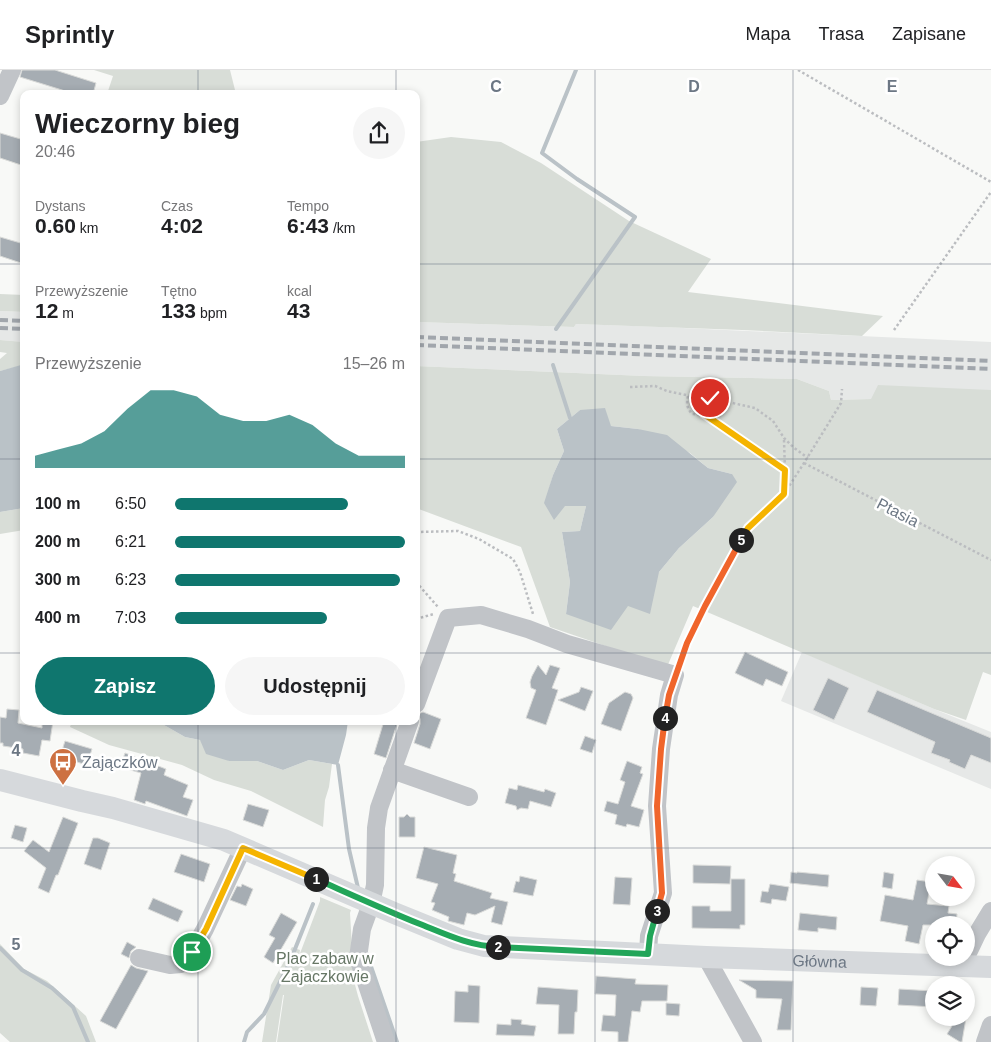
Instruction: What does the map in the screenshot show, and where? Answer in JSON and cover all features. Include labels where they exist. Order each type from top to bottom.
[{"type":"main road","name":"Główna","points":[[0,780],[113,808],[224,840],[371,904],[458,939],[484,946],[706,957],[925,960]]},
{"type":"main road","name":"Główna","points":[[975,963],[991,967]]},
{"type":"street","points":[[0,96],[12,70]]},
{"type":"street","points":[[420,692],[445,615],[481,615],[567,644],[675,675],[669,695],[661,749],[657,806],[662,893],[650,936],[648,954]]},
{"type":"street","points":[[386,1042],[358,958],[362,929],[371,904],[374,886],[376,828],[379,808],[409,725]]},
{"type":"street","points":[[392,770],[469,797]]},
{"type":"street","points":[[139,958],[170,965],[181,964],[192,952],[206,929],[243,848]]},
{"type":"street","points":[[975,938],[991,911]]},
{"type":"street","points":[[706,957],[753,1042]]},
{"type":"street","points":[[985,1042],[991,1025]]},
{"type":"path","points":[[798,70],[991,182]]},
{"type":"path","points":[[894,330],[991,192]]},
{"type":"path","points":[[630,387],[654,386],[688,396],[710,398],[755,408],[773,421],[784,438],[808,458]]},
{"type":"path","points":[[675,675],[687,643],[705,606],[748,528],[784,494],[841,403],[842,389]]},
{"type":"path","points":[[688,396],[688,408],[692,414],[702,415],[708,410],[712,401],[710,398]]},
{"type":"path","points":[[704,414],[785,470]]},
{"type":"path","points":[[784,438],[784,494]]},
{"type":"path","name":"Ptasia","points":[[804,464],[991,560]]},
{"type":"path","points":[[420,532],[458,531],[479,540],[513,559],[520,572],[538,633]]},
{"type":"path","points":[[420,587],[445,615]]},
{"type":"path","points":[[420,617],[445,615]]},
{"type":"shaded area","points":[[0,311],[20,312],[20,342],[0,340]]},
{"type":"shaded area","points":[[420,322],[574,327],[576,324],[991,342],[991,390],[831,400],[829,391],[797,379],[644,376],[420,366]]},
{"type":"shaded area","points":[[20,365],[20,509],[0,512],[0,371]]},
{"type":"shaded area","points":[[605,408],[611,426],[667,435],[708,468],[732,474],[737,482],[713,517],[679,548],[659,572],[650,614],[628,606],[611,630],[566,614],[570,582],[562,532],[580,531],[586,506],[565,506],[554,520],[544,503],[553,475],[564,451],[557,429],[580,410]]},
{"type":"shaded area","points":[[802,652],[991,732],[991,789],[781,701]]},
{"type":"shaded area","points":[[164,725],[347,725],[338,765],[309,760],[283,770],[257,761],[229,761],[206,754],[200,740],[185,737]]},
{"type":"green space","points":[[94,70],[230,70],[235,90],[108,90],[113,76]]},
{"type":"green space","points":[[451,137],[501,142],[541,163],[629,221],[711,259],[688,292],[883,316],[862,336],[576,324],[574,327],[420,322],[420,141]]},
{"type":"green space","points":[[0,294],[20,295],[20,312],[0,311]]},
{"type":"green space","points":[[0,340],[20,342],[20,366],[0,371],[0,359],[7,353],[0,352]]},
{"type":"green space","points":[[420,366],[644,376],[797,379],[829,391],[831,400],[871,399],[878,385],[991,390],[991,675],[983,672],[966,720],[934,709],[693,606],[667,667],[550,627],[521,547],[420,509]],"holes":[[[580,410],[611,426],[638,429],[690,453],[708,468],[732,474],[713,517],[679,548],[628,606],[566,614],[570,582],[562,532],[580,531],[586,506],[565,506],[545,503],[553,475],[564,451],[557,429]]]},
{"type":"green space","points":[[20,509],[20,531],[0,534],[0,512]]},
{"type":"green space","points":[[71,725],[164,725],[185,737],[200,740],[229,761],[257,761],[283,770],[309,760],[332,764],[325,800],[323,827],[251,791],[214,780],[182,765],[109,745],[70,727]]},
{"type":"green space","name":"Plac zabaw w Zajaczkowie","points":[[320,897],[351,910],[354,981],[373,1042],[277,1042],[283,995],[276,1042],[262,1042],[271,985],[292,947],[300,950],[299,956]]},
{"type":"green space","points":[[0,944],[24,969],[47,981],[86,1016],[96,1042],[10,1042],[0,1033]]},
{"type":"building","points":[[22,70],[55,70],[96,83],[94,90],[62,90],[20,77]]},
{"type":"building","points":[[0,133],[20,139],[20,165],[0,158]]},
{"type":"building","points":[[0,237],[20,243],[20,263],[0,256]]},
{"type":"building","points":[[745,652],[788,672],[782,686],[766,679],[763,686],[735,673]]},
{"type":"building","points":[[538,665],[546,675],[550,665],[560,668],[552,688],[558,690],[546,725],[526,718],[536,690],[531,688],[530,682]]},
{"type":"building","points":[[828,678],[849,688],[834,720],[813,710]]},
{"type":"building","points":[[581,687],[593,691],[585,711],[558,700],[579,692]]},
{"type":"building","points":[[877,690],[991,738],[991,763],[971,755],[965,769],[949,762],[950,760],[931,753],[935,742],[867,712]]},
{"type":"building","points":[[625,692],[631,694],[633,698],[621,731],[601,724],[609,703]]},
{"type":"building","points":[[7,709],[19,710],[18,723],[20,725],[42,728],[42,725],[52,725],[50,741],[42,740],[39,756],[23,753],[23,749],[3,746],[3,743],[0,743],[0,717],[6,718]]},
{"type":"building","points":[[423,712],[441,719],[430,749],[414,743],[420,725],[420,713]]},
{"type":"building","points":[[383,725],[397,725],[386,758],[374,754]]},
{"type":"building","points":[[585,736],[596,740],[592,753],[580,749]]},
{"type":"building","points":[[65,741],[92,749],[87,765],[60,757]]},
{"type":"building","points":[[125,753],[166,769],[164,775],[188,785],[183,797],[193,800],[187,816],[146,801],[145,804],[134,800],[141,773],[120,767]]},
{"type":"building","points":[[627,761],[642,767],[640,773],[643,774],[631,806],[644,810],[639,827],[627,824],[626,827],[615,824],[617,815],[604,811],[607,801],[618,804],[625,782],[620,780]]},
{"type":"building","points":[[518,785],[544,792],[545,789],[556,793],[551,807],[530,801],[528,809],[521,808],[517,810],[516,806],[505,803],[509,788],[517,790]]},
{"type":"building","points":[[248,804],[269,810],[263,827],[243,820]]},
{"type":"building","points":[[407,814],[410,817],[415,817],[415,837],[399,837],[399,817],[404,817]]},
{"type":"building","points":[[63,817],[78,823],[49,893],[38,888],[46,868],[24,851],[33,840],[49,852]]},
{"type":"building","points":[[15,825],[27,828],[23,842],[11,838]]},
{"type":"building","points":[[93,838],[110,843],[101,870],[84,864]]},
{"type":"building","points":[[424,847],[457,855],[453,873],[456,874],[454,881],[492,893],[490,898],[508,902],[502,925],[491,922],[495,906],[475,915],[467,913],[464,925],[448,921],[449,917],[432,910],[435,903],[431,902],[438,884],[416,878]]},
{"type":"building","points":[[181,854],[210,864],[204,882],[174,872]]},
{"type":"building","points":[[693,865],[731,866],[730,884],[693,883]]},
{"type":"building","points":[[791,872],[829,875],[828,887],[790,883]]},
{"type":"building","points":[[884,872],[894,874],[892,889],[882,887]]},
{"type":"building","points":[[520,876],[537,880],[533,896],[513,892],[516,881],[519,882]]},
{"type":"building","points":[[615,877],[632,878],[630,905],[613,904]]},
{"type":"building","points":[[731,879],[745,879],[745,925],[740,925],[740,929],[692,928],[692,906],[710,906],[710,911],[731,911]]},
{"type":"building","points":[[917,880],[925,881],[925,906],[949,906],[948,913],[957,914],[957,916],[925,916],[925,925],[923,925],[919,944],[905,941],[908,926],[880,921],[885,895],[913,900]]},
{"type":"building","points":[[242,884],[253,889],[246,906],[230,900],[237,886],[241,887]]},
{"type":"building","points":[[770,884],[789,887],[786,901],[772,899],[771,904],[760,902],[762,891],[768,892]]},
{"type":"building","points":[[153,898],[183,911],[178,922],[148,909]]},
{"type":"building","points":[[281,913],[297,922],[273,963],[264,957],[275,938],[269,935]]},
{"type":"building","points":[[800,913],[837,917],[836,930],[818,928],[818,932],[798,930]]},
{"type":"building","points":[[127,942],[136,947],[131,951],[129,958],[121,954]]},
{"type":"building","points":[[131,965],[148,971],[116,1029],[100,1021]]},
{"type":"building","points":[[596,976],[636,979],[635,984],[668,985],[667,1001],[642,1001],[640,1012],[632,1011],[628,1042],[618,1042],[618,1032],[601,1031],[603,1015],[615,1016],[616,995],[595,994]]},
{"type":"building","points":[[739,980],[793,981],[791,1030],[777,1030],[782,999],[756,998],[756,990]]},
{"type":"building","points":[[468,985],[480,986],[479,1023],[454,1022],[455,991],[468,992]]},
{"type":"building","points":[[538,987],[578,990],[574,1034],[558,1034],[559,1005],[536,1004]]},
{"type":"building","points":[[861,987],[878,988],[876,1006],[860,1005]]},
{"type":"building","points":[[899,989],[925,990],[925,1006],[898,1005]]},
{"type":"building","points":[[666,1003],[680,1004],[679,1016],[666,1015]]},
{"type":"building","points":[[511,1019],[522,1020],[521,1024],[536,1026],[534,1036],[496,1035],[497,1024],[511,1025]]},
{"type":"building","points":[[952,1026],[965,1026],[962,1042],[947,1034]]},
{"type":"waterway","points":[[556,329],[635,217],[577,179],[542,153],[576,70]]},
{"type":"waterway","points":[[553,365],[570,418]]},
{"type":"waterway","points":[[338,765],[349,849],[358,888]]},
{"type":"waterway","points":[[244,1042],[247,1032],[264,1014],[289,964],[313,904]]},
{"type":"waterway","points":[[0,948],[22,970],[52,988],[73,1007],[88,1042]]},
{"type":"waterway","points":[[366,952],[397,1042]]},
{"type":"railway","points":[[0,320],[20,321]]},
{"type":"railway","points":[[0,328],[20,329]]},
{"type":"railway","points":[[420,337],[991,361]]},
{"type":"railway","points":[[420,345],[991,369]]},
{"type":"place","name":"Zajączków","points":[[63,786]]},
{"type":"route","points":[[192,952],[206,929],[243,848],[394,914],[458,939],[484,946],[648,954],[650,936],[662,893],[657,806],[661,749],[669,695],[687,643],[748,528],[784,494],[785,470],[704,414],[712,401],[710,398]]}]
